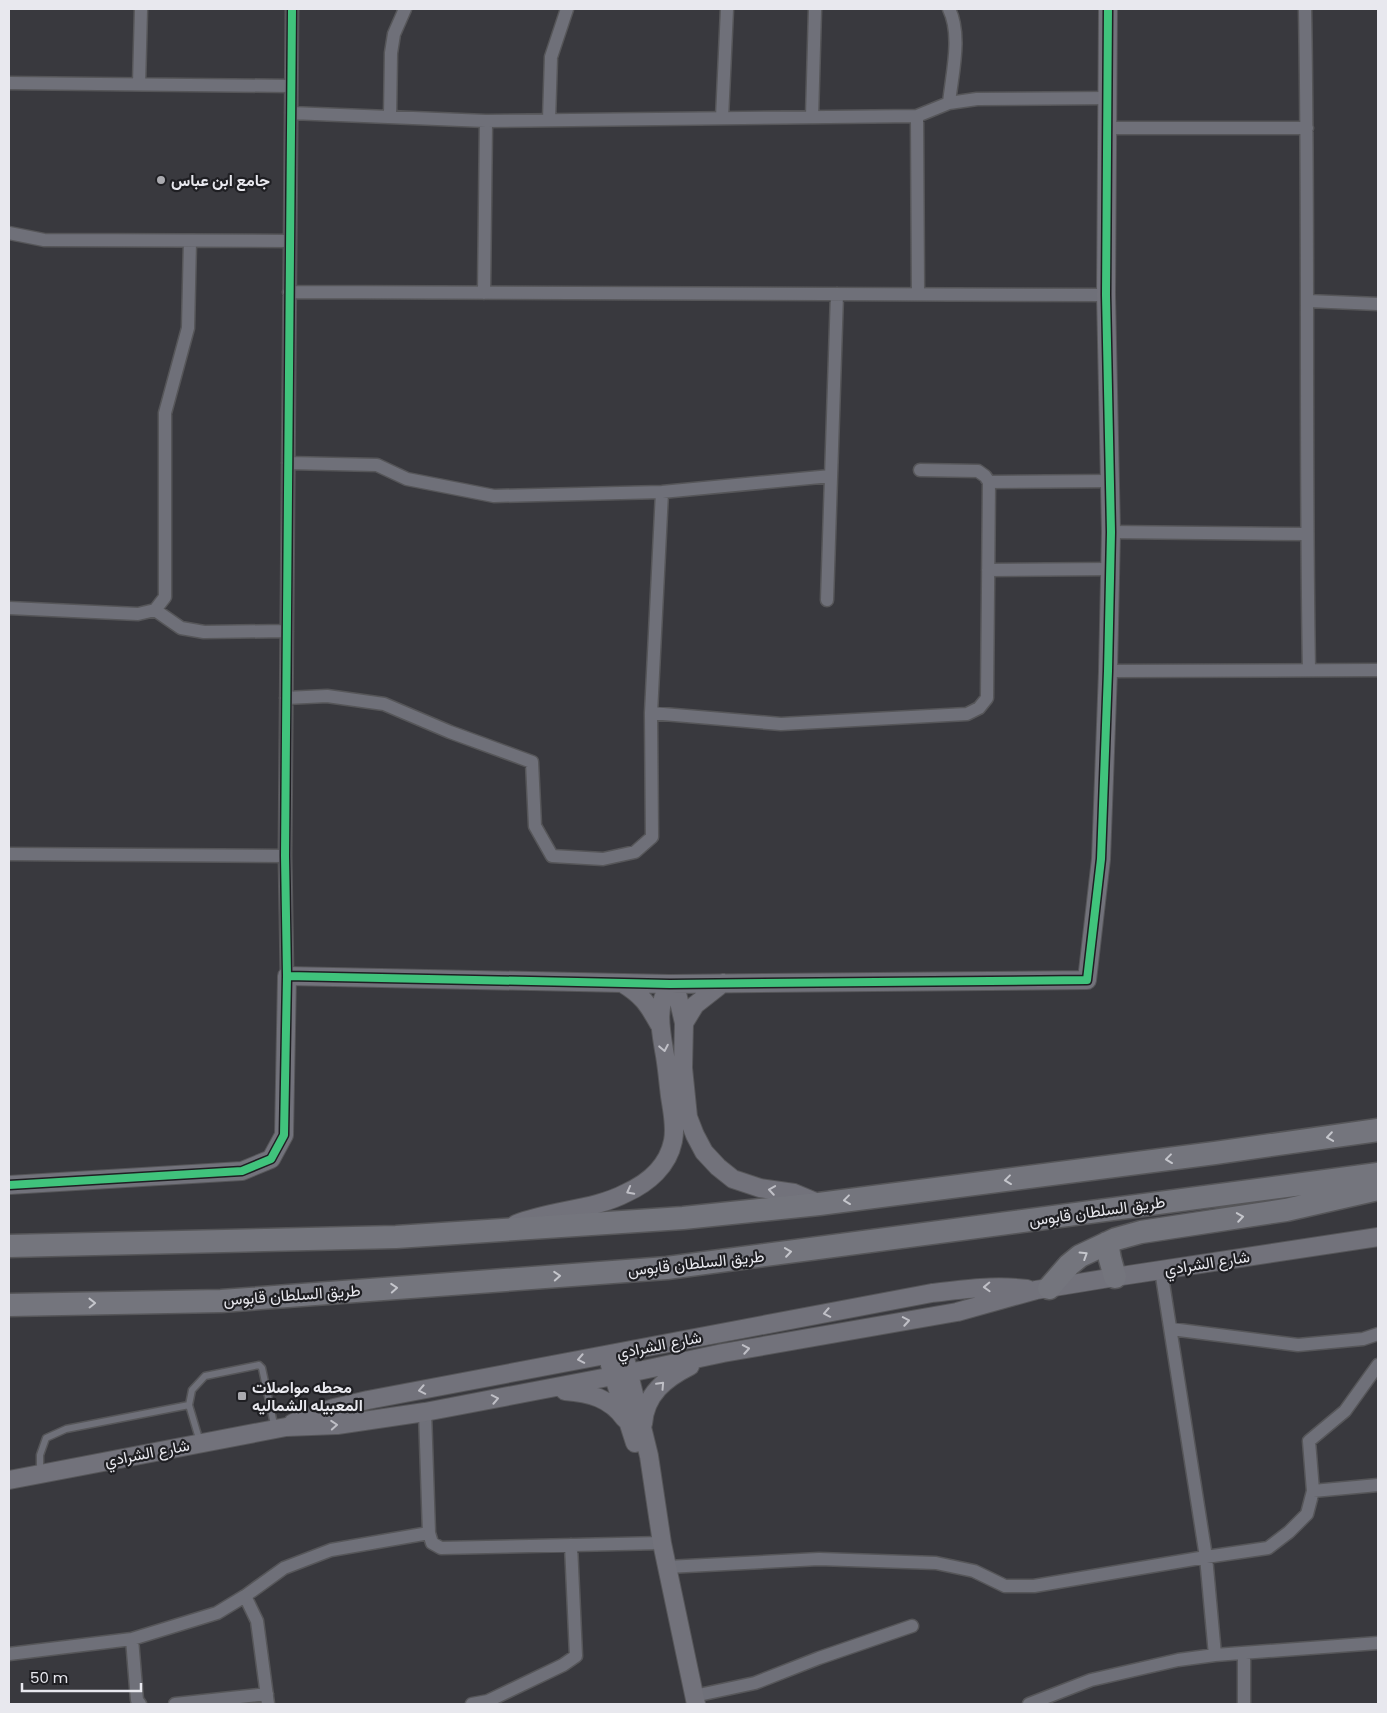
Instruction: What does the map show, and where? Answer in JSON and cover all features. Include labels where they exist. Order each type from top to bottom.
[{"type":"highway","points":[[9,1246],[396,1237],[683,1218],[819,1204],[1378,1130]]},
{"type":"highway","name":"طريق السلطان قابوس","points":[[9,1304],[221,1301],[667,1268],[1378,1174]]},
{"type":"highway","points":[[1042,1289],[1074,1261],[1093,1248],[1141,1232],[1286,1210],[1378,1189]]},
{"type":"highway","points":[[1107,1243],[1115,1276]]},
{"type":"street","points":[[139,84],[140,9]]},
{"type":"street","points":[[9,1185],[242,1172],[272,1159],[284,1135],[287,976],[285,856],[292,9]]},
{"type":"street","points":[[390,117],[391,53],[394,34],[405,9]]},
{"type":"street","points":[[548,120],[551,57],[566,9]]},
{"type":"street","points":[[722,118],[728,9]]},
{"type":"street","points":[[812,117],[815,9]]},
{"type":"street","points":[[949,9],[954,18],[956,39],[950,103]]},
{"type":"street","points":[[287,976],[670,984],[1087,980],[1101,859],[1108,671],[1111,532],[1106,295],[1108,9]]},
{"type":"street","points":[[1306,9],[1308,301],[1306,534],[1309,670]]},
{"type":"street","points":[[9,83],[291,86]]},
{"type":"street","points":[[291,113],[486,121],[917,116],[950,103],[977,99],[1108,98]]},
{"type":"street","points":[[917,116],[918,294]]},
{"type":"street","points":[[484,293],[486,121]]},
{"type":"street","points":[[1107,128],[1307,128]]},
{"type":"street","points":[[9,233],[44,240],[290,241]]},
{"type":"street","points":[[9,608],[138,614],[155,610],[165,598],[165,414],[188,328],[190,241]]},
{"type":"street","points":[[290,292],[1106,295]]},
{"type":"street","points":[[827,600],[837,294]]},
{"type":"street","points":[[1308,301],[1378,304]]},
{"type":"street","points":[[288,463],[377,465],[407,479],[494,496],[662,492],[832,476]]},
{"type":"street","points":[[651,712],[781,724],[967,714],[979,708],[986,698],[989,482],[978,471],[920,470]]},
{"type":"street","points":[[989,482],[1110,480]]},
{"type":"street","points":[[286,698],[327,696],[384,704],[450,732],[532,762],[535,826],[552,856],[603,859],[635,852],[652,837],[651,712],[662,492]]},
{"type":"street","points":[[1111,532],[1306,534]]},
{"type":"street","points":[[988,570],[1110,569]]},
{"type":"street","points":[[155,610],[182,628],[204,632],[287,630]]},
{"type":"street","points":[[1108,671],[1378,670]]},
{"type":"street","points":[[9,854],[285,856]]},
{"type":"street","points":[[622,983],[636,992],[646,1002],[659,1024]]},
{"type":"street","points":[[684,1023],[696,1005],[723,983]]},
{"type":"street","points":[[670,984],[677,993],[684,1023],[683,1068],[688,1117],[704,1152],[733,1179],[760,1188],[794,1193],[819,1204]]},
{"type":"street","points":[[502,1230],[533,1217],[600,1203],[625,1194],[643,1184],[656,1173],[668,1155],[673,1140],[674,1124],[659,1024],[663,994],[670,984]]},
{"type":"street","name":"شارع الشرادي","points":[[9,1480],[280,1428],[336,1425],[425,1412],[723,1353],[950,1313],[1042,1289],[1115,1276],[1378,1237]]},
{"type":"street","points":[[1161,1270],[1206,1557],[1215,1654]]},
{"type":"street","name":"شارع الشرادي","points":[[280,1428],[318,1413],[350,1404],[946,1291],[995,1287],[1042,1289]]},
{"type":"street","points":[[9,1315],[27,1315],[64,1304]]},
{"type":"street","points":[[1171,1329],[1298,1345],[1363,1339],[1378,1334]]},
{"type":"street","points":[[621,1374],[624,1351]]},
{"type":"street","points":[[637,1429],[652,1395],[664,1381],[691,1365],[723,1353]]},
{"type":"street","points":[[606,1355],[621,1374],[637,1429],[640,1457],[653,1485],[662,1543],[695,1700],[755,1683],[819,1658],[912,1626]]},
{"type":"street","points":[[667,1567],[820,1559],[936,1563],[974,1571],[1005,1586],[1034,1586],[1268,1548],[1289,1532],[1307,1514],[1313,1491],[1309,1441],[1345,1411],[1378,1365]]},
{"type":"street","points":[[538,1390],[582,1392],[598,1396],[617,1409],[637,1429]]},
{"type":"street","points":[[425,1412],[430,1533],[432,1543],[441,1548],[662,1543]]},
{"type":"street","points":[[1313,1491],[1378,1485]]},
{"type":"street","points":[[9,1654],[132,1639],[217,1614],[284,1568],[331,1550],[430,1533]]},
{"type":"street","points":[[472,1704],[496,1697],[563,1665],[576,1656],[571,1545]]},
{"type":"street","points":[[175,1704],[267,1699],[257,1621],[245,1596]]},
{"type":"street","points":[[132,1639],[137,1700],[140,1704]]},
{"type":"street","points":[[1030,1704],[1091,1680],[1178,1660],[1215,1654],[1378,1643]]},
{"type":"street","points":[[1244,1653],[1244,1704]]},
{"type":"lane","points":[[200,1442],[189,1405],[192,1390],[205,1376],[259,1365],[262,1368],[280,1428]]},
{"type":"lane","points":[[40,1474],[40,1455],[46,1438],[66,1429],[189,1405]]},
{"type":"cycle path","points":[[9,1185],[242,1171],[271,1159],[284,1135],[287,976],[285,856],[292,9]]},
{"type":"cycle path","points":[[287,976],[670,984],[1087,980],[1101,859],[1108,671],[1111,532],[1106,295],[1108,9]]},
{"type":"place","name":"جامع ابن عباس","points":[[161,180]]},
{"type":"place","name":"محطه مواصلات المعبيله الشماليه","points":[[242,1396]]}]
